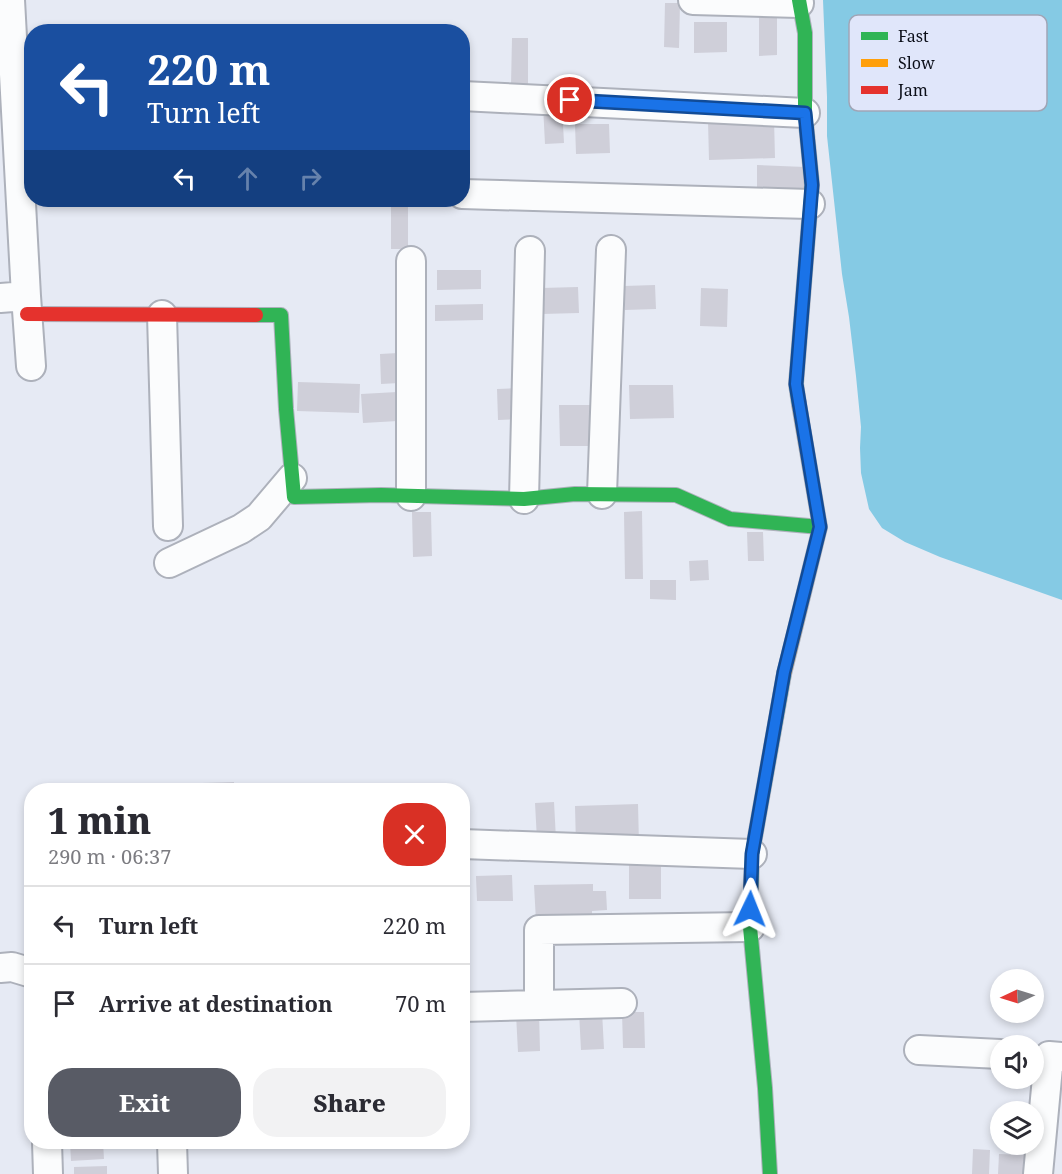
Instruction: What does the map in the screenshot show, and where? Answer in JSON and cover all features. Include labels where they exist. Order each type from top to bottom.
[{"type":"street","points":[[10,0],[18,302],[31,366]]},
{"type":"street","points":[[693,0],[799,2],[805,33],[805,113],[812,185],[796,384],[820,527],[784,672],[752,854],[750,927],[765,1088],[770,1174]]},
{"type":"street","points":[[470,96],[805,113]]},
{"type":"street","points":[[470,194],[810,204]]},
{"type":"street","points":[[602,494],[611,250]]},
{"type":"street","points":[[524,499],[530,251]]},
{"type":"street","points":[[411,261],[411,496]]},
{"type":"street","points":[[18,302],[162,315],[281,315],[294,497],[381,495],[524,499],[575,494],[676,495],[730,519],[820,527]]},
{"type":"street","points":[[162,315],[168,526]]},
{"type":"street","points":[[169,563],[241,529],[259,517],[292,478]]},
{"type":"street","points":[[470,844],[752,854]]},
{"type":"street","points":[[539,1005],[539,930],[750,927]]},
{"type":"street","points":[[0,968],[12,967],[24,970]]},
{"type":"street","points":[[470,1007],[622,1004]]},
{"type":"street","points":[[919,1050],[990,1054]]},
{"type":"street","points":[[1038,1174],[1048,1056]]},
{"type":"street","points":[[47,1149],[48,1174]]},
{"type":"street","points":[[172,1149],[173,1174]]},
{"type":"water","points":[[823,0],[1062,0],[1062,600],[940,557],[905,542],[882,528],[869,509],[861,473],[861,427],[827,136]]},
{"type":"building","points":[[665,3],[680,3],[679,48],[664,47]]},
{"type":"building","points":[[759,10],[777,10],[777,55],[759,56]]},
{"type":"building","points":[[694,22],[727,22],[727,52],[694,53]]},
{"type":"building","points":[[512,38],[528,38],[528,85],[511,85]]},
{"type":"building","points":[[543,105],[562,105],[564,143],[545,144]]},
{"type":"building","points":[[774,119],[775,158],[709,160],[708,121]]},
{"type":"building","points":[[575,124],[609,124],[610,153],[576,154]]},
{"type":"building","points":[[757,165],[805,167],[804,191],[757,189]]},
{"type":"building","points":[[391,207],[408,207],[408,249],[391,249]]},
{"type":"building","points":[[437,270],[481,270],[481,289],[437,290]]},
{"type":"building","points":[[655,285],[656,309],[625,310],[624,286]]},
{"type":"building","points":[[578,287],[579,313],[542,314],[541,288]]},
{"type":"building","points":[[701,288],[728,289],[727,327],[700,326]]},
{"type":"building","points":[[483,304],[483,320],[435,321],[435,305]]},
{"type":"building","points":[[398,353],[399,383],[381,384],[380,354]]},
{"type":"building","points":[[298,382],[360,384],[359,413],[297,411]]},
{"type":"building","points":[[629,385],[673,385],[674,418],[630,419]]},
{"type":"building","points":[[522,388],[524,419],[498,420],[497,389]]},
{"type":"building","points":[[397,392],[398,421],[363,423],[361,394]]},
{"type":"building","points":[[559,405],[592,405],[593,446],[560,446]]},
{"type":"building","points":[[642,511],[643,579],[625,579],[624,512]]},
{"type":"building","points":[[412,512],[431,512],[432,556],[413,557]]},
{"type":"building","points":[[747,532],[763,532],[764,561],[748,561]]},
{"type":"building","points":[[708,560],[709,580],[690,581],[689,561]]},
{"type":"building","points":[[650,580],[676,580],[676,600],[650,599]]},
{"type":"building","points":[[554,802],[556,839],[537,840],[535,803]]},
{"type":"building","points":[[638,804],[639,844],[576,846],[575,806]]},
{"type":"building","points":[[629,865],[661,865],[661,899],[629,899]]},
{"type":"building","points":[[512,875],[513,901],[477,901],[476,876]]},
{"type":"building","points":[[593,884],[593,891],[606,891],[607,910],[592,911],[592,920],[536,921],[534,885]]},
{"type":"building","points":[[602,1011],[604,1049],[581,1050],[579,1012]]},
{"type":"building","points":[[539,1012],[540,1051],[518,1052],[516,1014]]},
{"type":"building","points":[[622,1012],[644,1012],[645,1048],[623,1048]]},
{"type":"building","points":[[70,1149],[103,1149],[104,1159],[71,1161]]},
{"type":"building","points":[[973,1149],[990,1150],[989,1174],[972,1174]]},
{"type":"building","points":[[999,1155],[1029,1155],[1029,1174],[998,1174]]},
{"type":"building","points":[[107,1166],[107,1174],[74,1174],[74,1167]]},
{"type":"traffic: fast","points":[[799,0],[805,33],[805,113],[812,185],[796,384],[799,404]]},
{"type":"traffic: fast","points":[[256,315],[281,315],[294,497],[381,495],[524,499],[575,494],[676,495],[730,519],[820,527]]},
{"type":"traffic: fast","points":[[770,1174],[765,1088],[750,927],[752,854],[784,674]]},
{"type":"traffic: slow","points":[[784,674],[820,527],[799,404]]},
{"type":"traffic: jam","points":[[27,314],[256,315]]},
{"type":"route","points":[[570,100],[805,113],[812,185],[796,384],[820,527],[784,672],[752,854],[750,909]]}]
